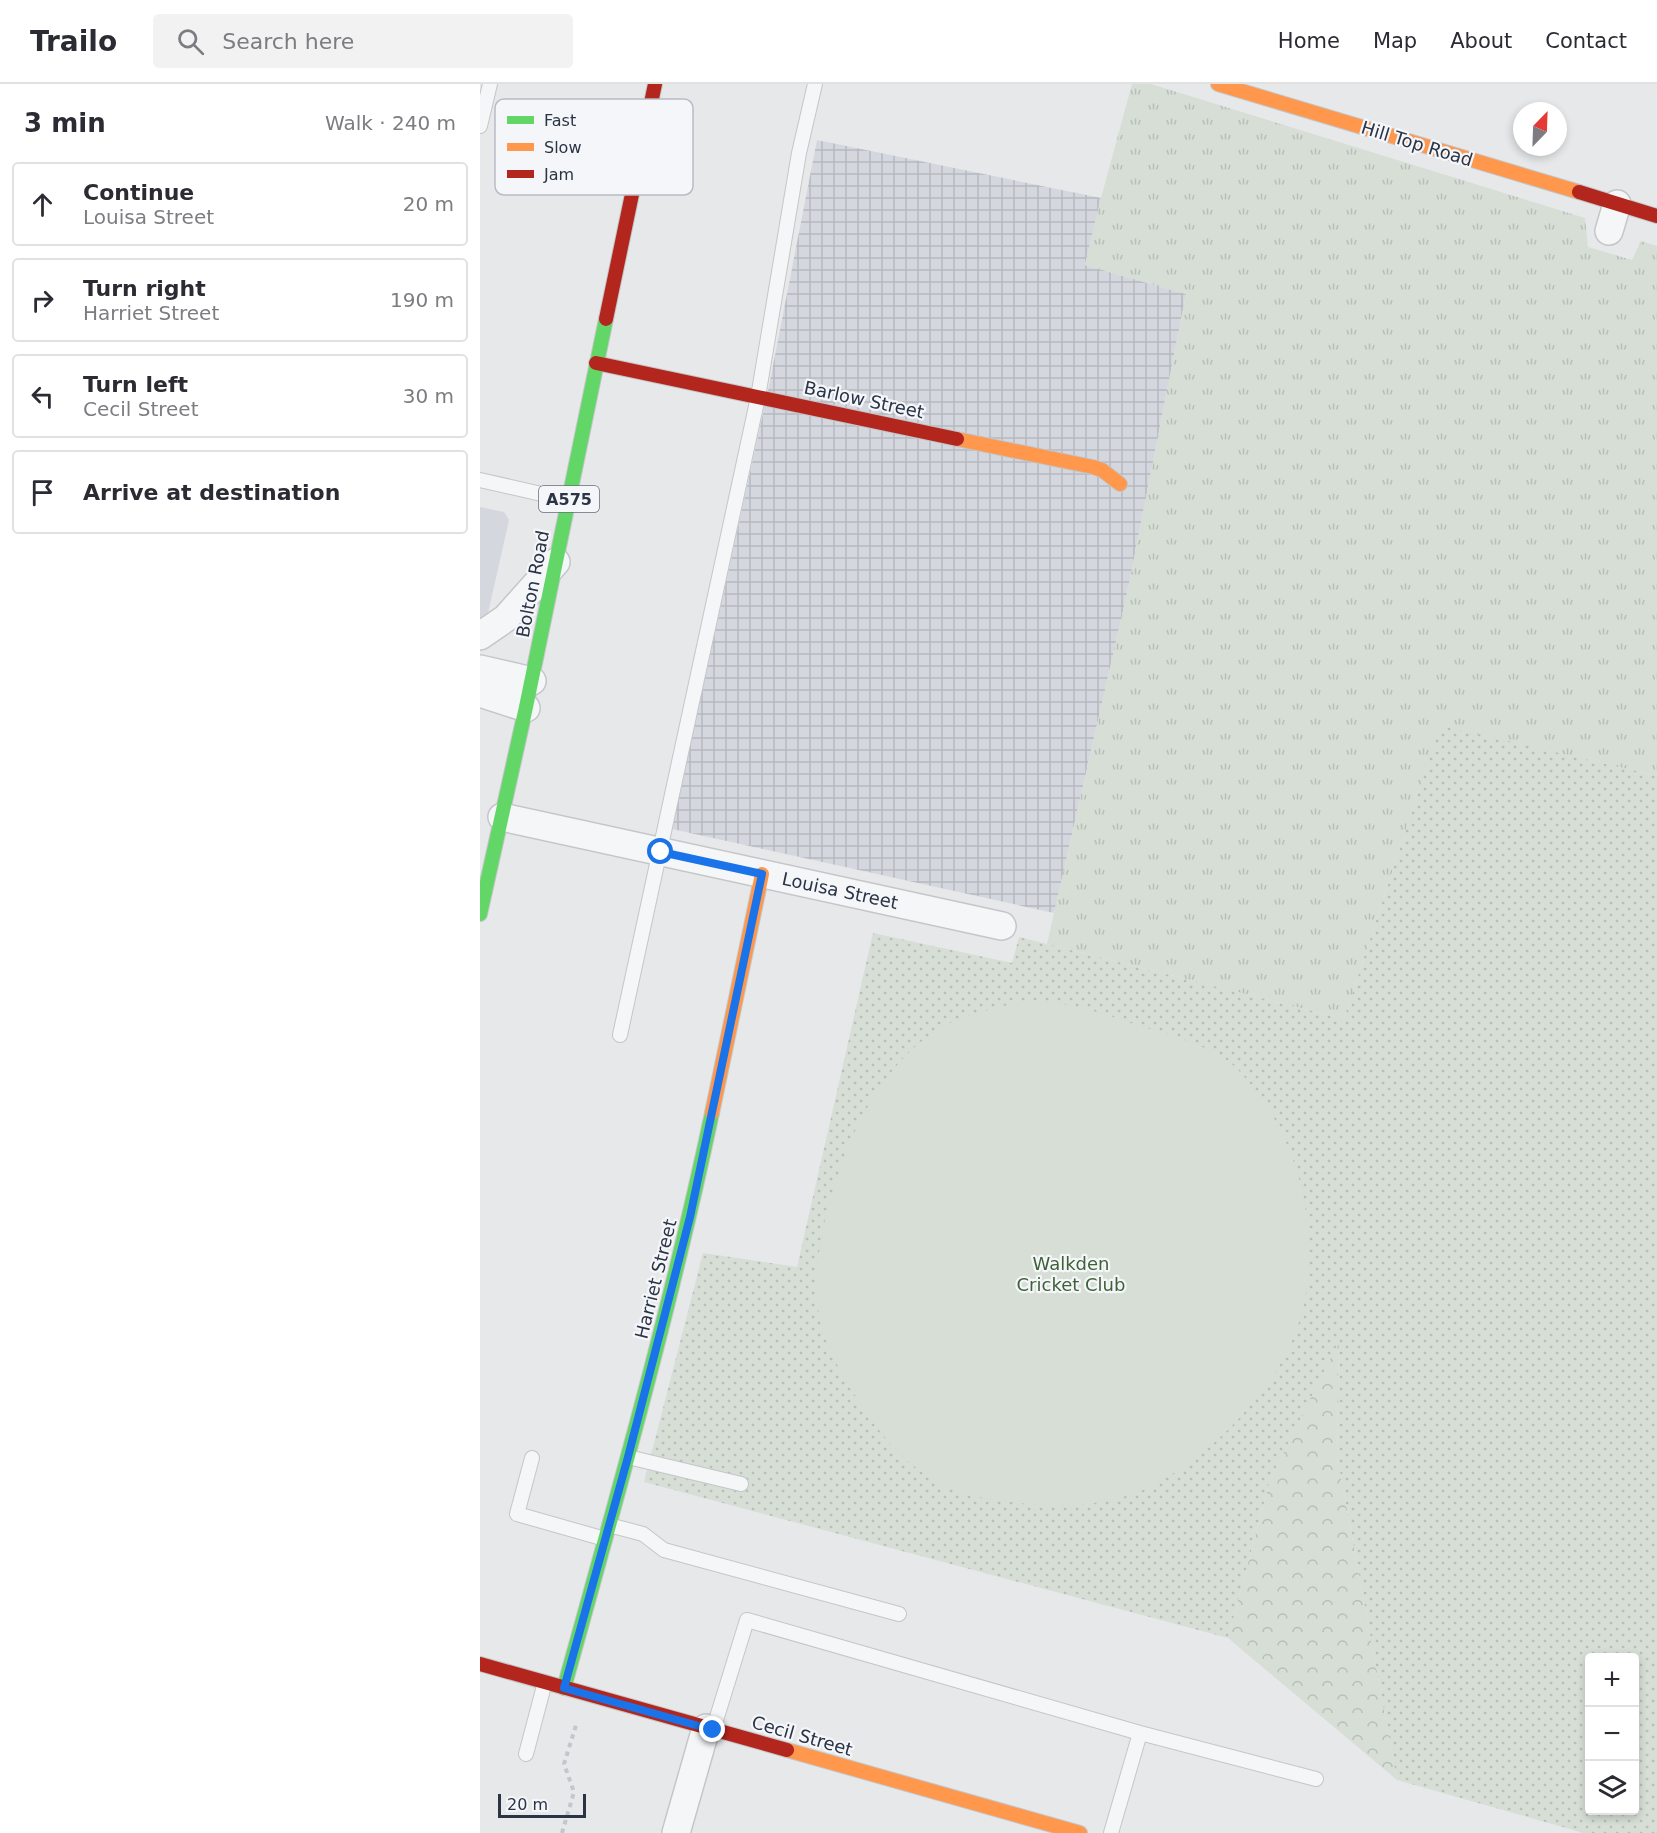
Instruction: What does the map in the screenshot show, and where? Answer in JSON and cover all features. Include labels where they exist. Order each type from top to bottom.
[{"type":"street","name":"Bolton Road","points":[[652,99],[655,84]]},
{"type":"street","name":"Hill Top Road","points":[[1218,84],[1657,216]]},
{"type":"street","name":"Bolton Road","points":[[480,914],[532,681],[632,195]]},
{"type":"street","points":[[1609,231],[1617,204]]},
{"type":"street","name":"Barlow Street","points":[[596,363],[1093,467],[1102,470],[1120,484]]},
{"type":"street","points":[[480,636],[506,618],[556,562]]},
{"type":"street","points":[[480,669],[532,681]]},
{"type":"street","points":[[480,693],[526,708]]},
{"type":"street","name":"Louisa Street","points":[[502,817],[1002,926]]},
{"type":"street","name":"Harriet Street","points":[[564,1688],[628,1457],[690,1217],[762,874]]},
{"type":"street","name":"Cecil Street","points":[[480,1664],[1080,1833]]},
{"type":"street","points":[[680,1832],[710,1729]]},
{"type":"lane","points":[[480,126],[490,84]]},
{"type":"lane","points":[[620,1035],[758,397],[799,153],[815,84]]},
{"type":"lane","points":[[480,480],[568,500]]},
{"type":"lane","points":[[628,1457],[741,1484]]},
{"type":"lane","points":[[532,1458],[517,1514],[607,1532],[643,1534],[664,1550],[899,1614]]},
{"type":"lane","points":[[710,1729],[747,1620],[1140,1733],[1316,1779]]},
{"type":"lane","points":[[526,1754],[545,1682]]},
{"type":"lane","points":[[1111,1833],[1140,1733]]},
{"type":"path","points":[[562,1833],[574,1792],[564,1764],[585,1694]]},
{"type":"shaded area","points":[[817,140],[1101,198],[1085,265],[1186,294],[1128,589],[1054,913],[672,829],[769,386]]},
{"type":"shaded area","points":[[480,507],[504,512],[509,520],[480,649]]},
{"type":"green space","points":[[1132,84],[1151,84],[1585,218],[1588,247],[1632,260],[1641,241],[1657,246],[1657,776],[1440,726],[1344,1019],[1047,944],[1128,589],[1186,294],[1085,265]]},
{"type":"green space","name":"Walkden Cricket Club","points":[[1440,725],[1657,776],[1657,1833],[1584,1833],[1397,1780],[1337,1455],[1339,1341],[1270,1480],[1228,1638],[644,1482],[703,1253],[797,1267],[873,933],[1012,963],[1019,937],[1344,1019]]},
{"type":"green space","name":"Walkden Cricket Club","points":[[1017,1002],[1049,1002],[1095,1011],[1186,1040],[1228,1061],[1256,1091],[1281,1132],[1295,1165],[1304,1200],[1309,1235],[1309,1271],[1303,1307],[1293,1340],[1276,1371],[1252,1404],[1208,1448],[1157,1483],[1119,1498],[1078,1505],[1037,1505],[971,1496],[942,1485],[914,1466],[879,1430],[844,1377],[825,1339],[818,1311],[817,1279],[820,1248],[839,1171],[858,1124],[885,1080],[920,1042],[941,1028],[964,1017]]},
{"type":"green space","points":[[1339,1339],[1337,1455],[1397,1780],[1228,1638],[1270,1480]]},
{"type":"traffic: fast","points":[[480,914],[526,707],[606,319]]},
{"type":"traffic: fast","points":[[564,1688],[661,1330],[712,1113]]},
{"type":"traffic: slow","points":[[1218,84],[1579,192]]},
{"type":"traffic: slow","points":[[957,439],[1093,467],[1102,470],[1120,484]]},
{"type":"traffic: slow","points":[[712,1113],[762,874]]},
{"type":"traffic: slow","points":[[787,1750],[1080,1833]]},
{"type":"traffic: jam","points":[[652,99],[655,84]]},
{"type":"traffic: jam","points":[[1579,192],[1657,216]]},
{"type":"traffic: jam","points":[[606,319],[632,195]]},
{"type":"traffic: jam","points":[[596,363],[957,439]]},
{"type":"traffic: jam","points":[[480,1664],[787,1750]]},
{"type":"route","points":[[661,852],[762,874],[690,1217],[628,1457],[564,1688],[713,1730]]}]
